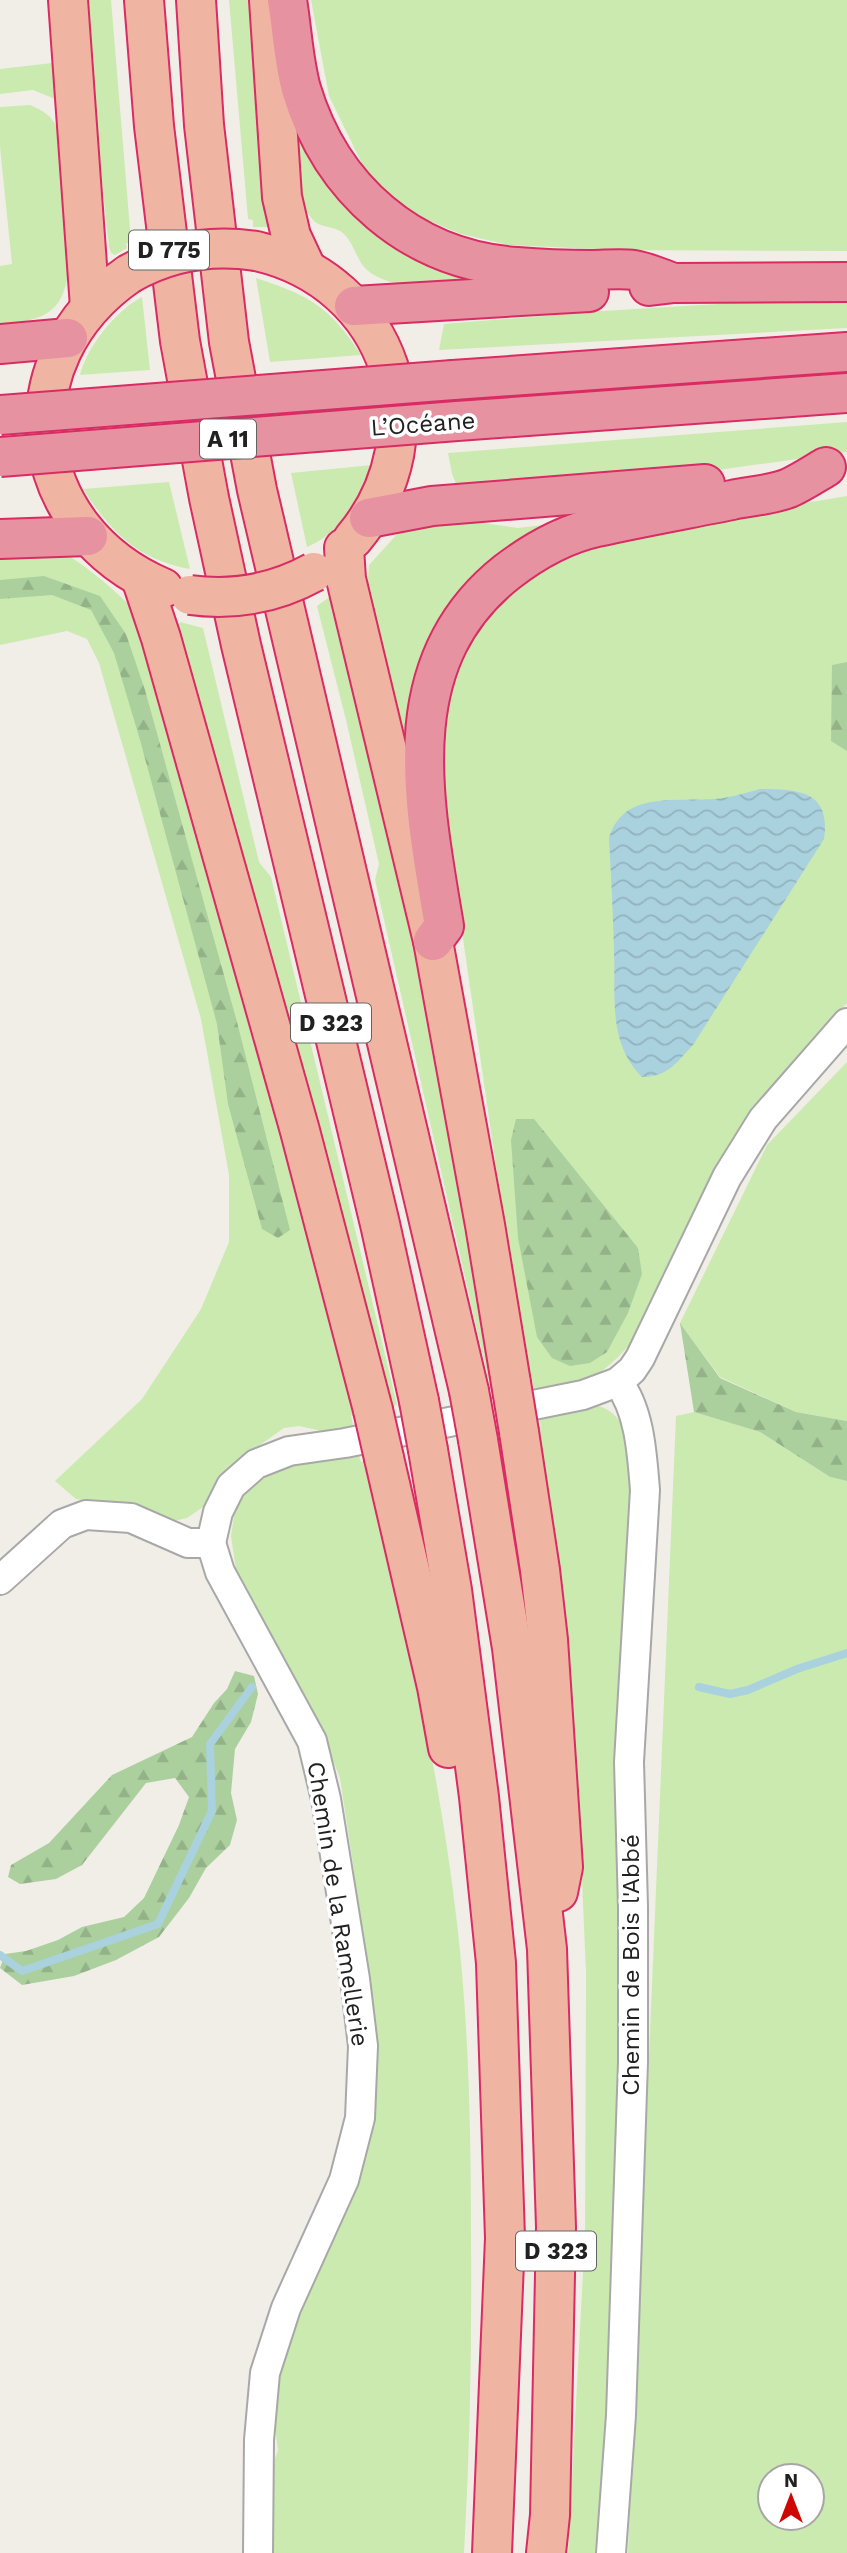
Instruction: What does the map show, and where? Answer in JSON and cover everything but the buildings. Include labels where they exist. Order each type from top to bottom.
[{"type":"highway","points":[[68,0],[90,307]]},
{"type":"highway","name":"D 775","points":[[144,0],[153,126],[180,341],[209,498]]},
{"type":"highway","name":"D 775","points":[[196,0],[204,125],[229,342],[257,490]]},
{"type":"highway","points":[[269,0],[282,197],[291,236],[306,268]]},
{"type":"highway","points":[[287,0],[301,88],[313,123],[336,166],[371,206],[388,220],[427,243],[478,262],[514,267],[634,270],[674,283]]},
{"type":"highway","points":[[218,247],[256,251],[273,254],[306,268],[331,285],[354,306],[379,344],[391,372],[397,402],[397,432],[393,463],[384,492],[369,518],[344,548],[314,572],[285,586],[254,595],[222,598],[190,595],[141,578],[112,559],[88,536],[70,512],[57,484],[47,440],[48,395],[55,366],[68,338],[90,307],[129,274],[180,252],[218,247]]},
{"type":"highway","points":[[354,306],[576,293],[674,283],[847,282]]},
{"type":"highway","points":[[0,344],[68,338]]},
{"type":"highway","name":"L’Océane","points":[[0,415],[847,352]]},
{"type":"highway","name":"L’Océane","points":[[0,457],[847,393]]},
{"type":"highway","points":[[369,518],[432,506],[714,483],[837,465]]},
{"type":"highway","points":[[433,942],[444,926],[432,852],[424,768],[424,724],[430,687],[446,649],[463,617],[487,588],[550,544],[593,528],[787,489],[837,465]]},
{"type":"highway","name":"D 323","points":[[257,490],[469,1391],[512,1648],[547,1949],[556,2227],[550,2515],[546,2553]]},
{"type":"highway","name":"D 323","points":[[209,498],[241,645],[380,1224],[419,1401],[452,1590],[476,1769],[496,1963],[505,2238],[492,2553]]},
{"type":"highway","points":[[0,540],[88,536]]},
{"type":"highway","points":[[344,548],[346,579],[433,942],[485,1225],[540,1570],[548,1640],[563,1867],[547,1949]]},
{"type":"highway","points":[[141,578],[300,1131],[373,1410],[437,1687],[460,1822],[470,1901],[496,1963]]},
{"type":"street","points":[[0,1580],[62,1524],[86,1515],[131,1518],[188,1544],[211,1543],[218,1513],[231,1486],[256,1464],[289,1451],[345,1443],[547,1403],[602,1390],[626,1377],[640,1359],[727,1177],[763,1119],[847,1023]]},
{"type":"street","name":"Chemin de Bois l'Abbé","points":[[611,2553],[621,2416],[633,2062],[629,1762],[645,1490],[643,1463],[630,1399],[618,1382]]},
{"type":"street","name":"Chemin de la Ramellerie","points":[[211,1543],[220,1572],[312,1741],[326,1799],[363,2046],[360,2118],[344,2180],[286,2308],[264,2372],[259,2440],[258,2553]]},
{"type":"green space","points":[[86,0],[111,0],[131,241],[126,244],[127,248],[115,255],[109,247]]},
{"type":"green space","points":[[229,0],[257,0],[269,227],[253,227],[253,220],[248,219]]},
{"type":"green space","points":[[311,0],[847,0],[847,251],[616,250],[509,245],[461,234],[415,215],[370,180],[329,96]]},
{"type":"green space","points":[[52,63],[55,99],[33,90],[0,94],[0,69]]},
{"type":"green space","points":[[30,105],[47,115],[58,131],[70,262],[63,293],[51,310],[30,320],[0,326],[0,266],[12,264],[0,147],[0,107]]},
{"type":"green space","points":[[293,127],[476,280],[404,284],[377,277],[366,269],[343,233],[317,223],[307,212],[299,189]]},
{"type":"green space","points":[[256,278],[305,297],[317,305],[339,325],[361,355],[270,362]]},
{"type":"green space","points":[[142,297],[150,370],[80,375],[95,342],[122,311]]},
{"type":"green space","points":[[820,298],[847,300],[847,328],[439,350],[444,324]]},
{"type":"green space","points":[[847,422],[847,452],[711,471],[457,486],[448,453]]},
{"type":"green space","points":[[372,465],[348,513],[331,532],[307,547],[291,473]]},
{"type":"green space","points":[[169,482],[190,569],[155,559],[128,542],[115,531],[83,489]]},
{"type":"green space","points":[[847,496],[847,1003],[763,1099],[726,1153],[631,1343],[609,1366],[588,1379],[535,1394],[532,1380],[527,1380],[450,849],[441,745],[452,676],[483,618],[532,574],[615,540],[745,513]]},
{"type":"green space","points":[[567,517],[514,552],[412,729],[400,730],[367,589],[369,565],[399,532],[462,520],[518,528],[543,525]]},
{"type":"green space","points":[[64,553],[103,581],[137,613],[328,1292],[357,1413],[351,1415],[354,1430],[331,1433],[299,1426],[284,1428],[232,1465],[213,1488],[203,1507],[187,1518],[174,1521],[120,1505],[76,1499],[55,1481],[142,1399],[201,1309],[229,1242],[229,1175],[201,1019],[99,663],[87,639],[67,631],[0,645],[0,555]]},
{"type":"green space","points":[[44,576],[100,596],[126,634],[145,690],[237,1022],[290,1230],[278,1238],[262,1229],[228,1104],[217,1024],[114,653],[91,610],[52,595],[0,599],[0,580]]},
{"type":"green space","points":[[331,596],[400,844],[503,1385],[490,1387],[375,880],[379,864],[317,606]]},
{"type":"green space","points":[[180,622],[203,628],[259,862],[271,877],[397,1405],[384,1408],[194,698],[178,624]]},
{"type":"green space","points":[[847,662],[847,751],[831,741],[832,665]]},
{"type":"green space","points":[[847,1062],[847,1421],[796,1412],[720,1377],[680,1323],[767,1145]]},
{"type":"green space","points":[[516,1119],[534,1119],[638,1248],[642,1274],[628,1313],[607,1352],[590,1363],[570,1366],[552,1358],[537,1337],[518,1238],[511,1140]]},
{"type":"green space","points":[[680,1323],[720,1378],[796,1412],[847,1421],[847,1481],[830,1477],[760,1432],[694,1412]]},
{"type":"green space","points":[[599,1406],[609,1411],[621,1424],[628,1443],[633,1473],[617,2283],[601,2553],[568,2553],[585,2235],[586,1973],[579,1812],[564,1628],[536,1429],[541,1427],[539,1416]]},
{"type":"green space","points":[[694,1412],[760,1432],[830,1477],[847,1481],[847,2553],[628,2553],[676,1416]]},
{"type":"green space","points":[[359,1456],[361,1462],[367,1461],[419,1691],[449,1864],[461,1962],[471,2198],[470,2396],[464,2553],[268,2553],[271,2469],[278,2450],[272,2406],[274,2381],[294,2316],[354,2177],[375,2119],[376,2073],[353,1864],[340,1778],[311,1706],[236,1570],[231,1536],[235,1509],[247,1491],[277,1469],[312,1461]]},
{"type":"green space","points":[[235,1671],[254,1676],[258,1694],[251,1722],[235,1749],[231,1793],[237,1820],[230,1845],[206,1868],[189,1898],[159,1937],[116,1960],[74,1976],[22,1985],[0,1968],[5,1954],[26,1951],[58,1940],[82,1927],[124,1917],[144,1898],[179,1825],[189,1797],[175,1778],[146,1783],[82,1865],[56,1879],[20,1884],[8,1877],[11,1865],[49,1843],[112,1775],[192,1737],[214,1703],[227,1689]]},
{"type":"water","points":[[760,789],[799,792],[817,802],[825,823],[824,839],[693,1045],[665,1072],[642,1077],[623,1049],[618,1033],[609,838],[617,822],[628,811],[641,805],[657,801],[723,798]]},
{"type":"waterway","points":[[699,1687],[730,1694],[748,1690],[797,1669],[847,1653]]},
{"type":"waterway","points":[[0,1955],[22,1971],[158,1924],[212,1811],[210,1744],[252,1687]]}]
